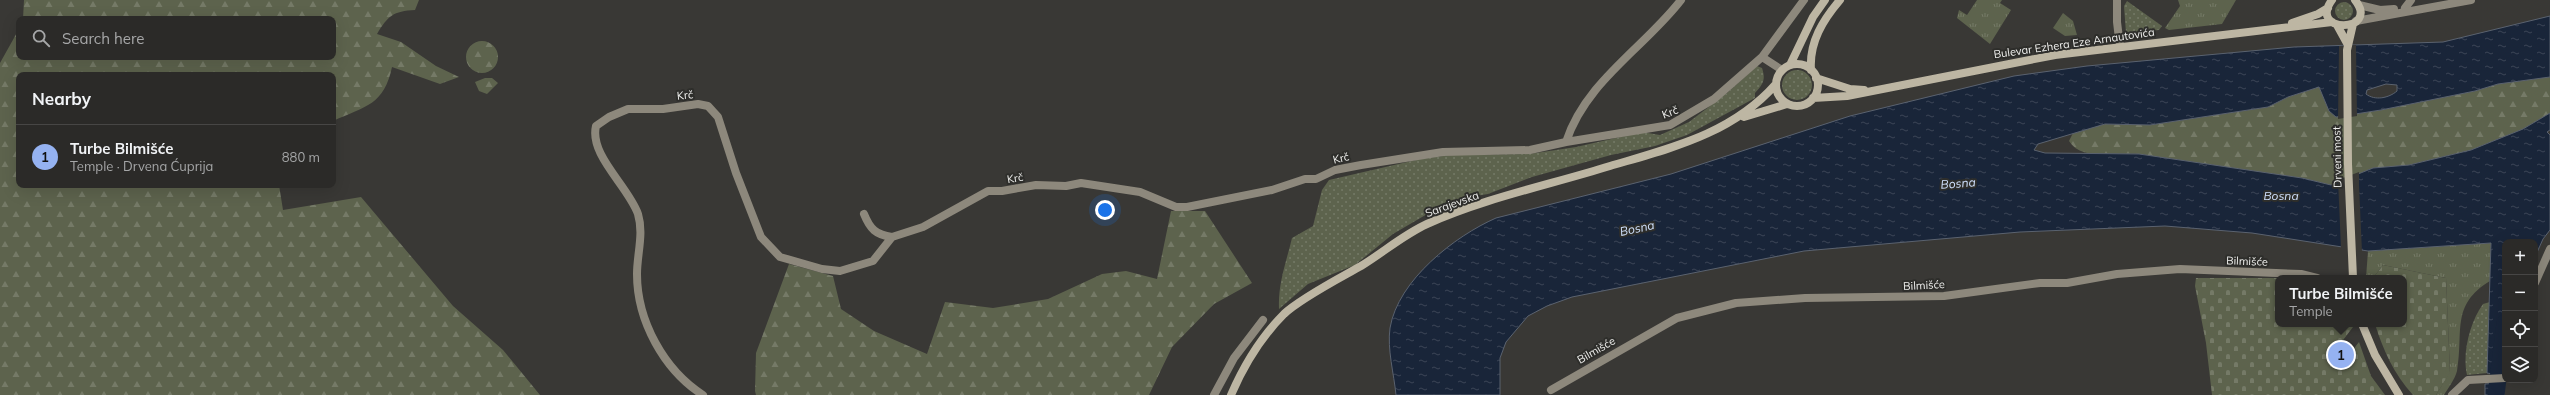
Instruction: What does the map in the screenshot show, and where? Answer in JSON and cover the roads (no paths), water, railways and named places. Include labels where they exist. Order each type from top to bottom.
[{"type":"main road","points":[[1790,65],[1813,17],[1825,0]]},
{"type":"main road","points":[[1810,70],[1810,58],[1814,40],[1821,26],[1840,0]]},
{"type":"main road","points":[[2347,47],[2360,12],[2357,3]]},
{"type":"main road","points":[[2330,4],[2329,17],[2335,24],[2347,47]]},
{"type":"main road","name":"Bulevar Ezhera Eze Arnautovića","points":[[2279,27],[2318,14],[2330,4]]},
{"type":"main road","name":"Bulevar Ezhera Eze Arnautovića","points":[[1813,98],[1834,98],[1999,65],[2120,47],[2279,27],[2335,24],[2344,27],[2355,23]]},
{"type":"main road","name":"Drveni most","points":[[2347,47],[2348,164],[2353,275]]},
{"type":"main road","points":[[1790,65],[1802,65],[1810,70],[1816,78],[1818,87],[1813,98],[1801,106],[1787,104],[1778,96],[1776,84],[1782,70],[1790,65]]},
{"type":"main road","name":"Bulevar Ezhera Eze Arnautovića","points":[[1816,78],[1850,89],[1872,91]]},
{"type":"main road","name":"Sarajevska","points":[[1231,395],[1241,373],[1261,340],[1285,313],[1426,224],[1478,205],[1675,147],[1712,133],[1736,120],[1757,104],[1776,84]]},
{"type":"main road","name":"Sarajevska","points":[[1736,120],[1787,104]]},
{"type":"main road","points":[[2363,327],[2375,356],[2399,395]]},
{"type":"street","points":[[1566,142],[1571,128],[1597,87],[1681,0]]},
{"type":"street","name":"Krč","points":[[704,395],[688,384],[664,358],[651,335],[640,303],[637,274],[641,241],[638,216],[633,201],[597,148],[593,135],[596,126],[608,117],[628,109],[663,109],[698,104],[708,106],[718,117],[736,173],[761,236],[780,257],[840,271],[873,261],[892,237],[923,227],[988,191],[1002,191],[1036,185],[1066,186],[1081,183],[1140,192],[1176,207],[1187,207],[1272,190],[1305,179],[1316,178],[1335,170],[1361,165],[1443,152],[1530,150],[1566,142],[1670,125],[1714,99],[1762,57],[1804,0]]},
{"type":"street","points":[[2117,0],[2116,22],[2120,47]]},
{"type":"street","points":[[2405,8],[2412,0]]},
{"type":"street","points":[[2355,23],[2471,0]]},
{"type":"street","points":[[2357,3],[2380,10],[2425,8]]},
{"type":"street","points":[[1762,57],[1782,70]]},
{"type":"street","points":[[864,214],[870,228],[880,235],[892,237]]},
{"type":"street","points":[[2538,276],[2550,249]]},
{"type":"street","name":"Bilmišće","points":[[1551,390],[1677,318],[1736,302],[1805,298],[1944,296],[2040,283],[2067,283],[2117,274],[2180,269],[2305,275]]},
{"type":"street","points":[[1214,395],[1234,358],[1263,320]]},
{"type":"street","points":[[2452,395],[2468,380],[2502,378]]},
{"type":"water","name":"Bosna","points":[[2550,16],[2550,77],[2498,84],[2475,91],[2381,110],[2336,117],[2329,111],[2319,87],[2288,97],[2268,107],[2150,125],[2105,124],[2038,144],[2034,150],[2045,153],[2139,154],[2302,178],[2331,185],[2373,168],[2409,165],[2471,150],[2523,129],[2550,113],[2550,130],[2547,132],[2550,135],[2550,230],[2543,239],[2538,250],[2538,239],[2502,239],[2502,376],[2487,373],[2491,243],[2368,251],[2252,233],[2165,226],[2020,232],[1804,251],[1572,297],[1547,306],[1528,316],[1506,342],[1500,358],[1500,395],[1396,395],[1389,336],[1395,310],[1404,293],[1416,277],[1447,248],[1463,236],[1496,218],[1671,174],[1850,116],[2014,76],[2087,66],[2294,47],[2443,42]],"holes":[[[2386,84],[2397,85],[2397,91],[2382,98],[2366,94],[2367,90]]]},
{"type":"water","points":[[2502,383],[2504,395],[2485,395],[2485,384]]},
{"type":"waterway","points":[[2496,395],[2502,347]]},
{"type":"place","name":"Turbe Bilmišće","points":[[2341,355]]}]
